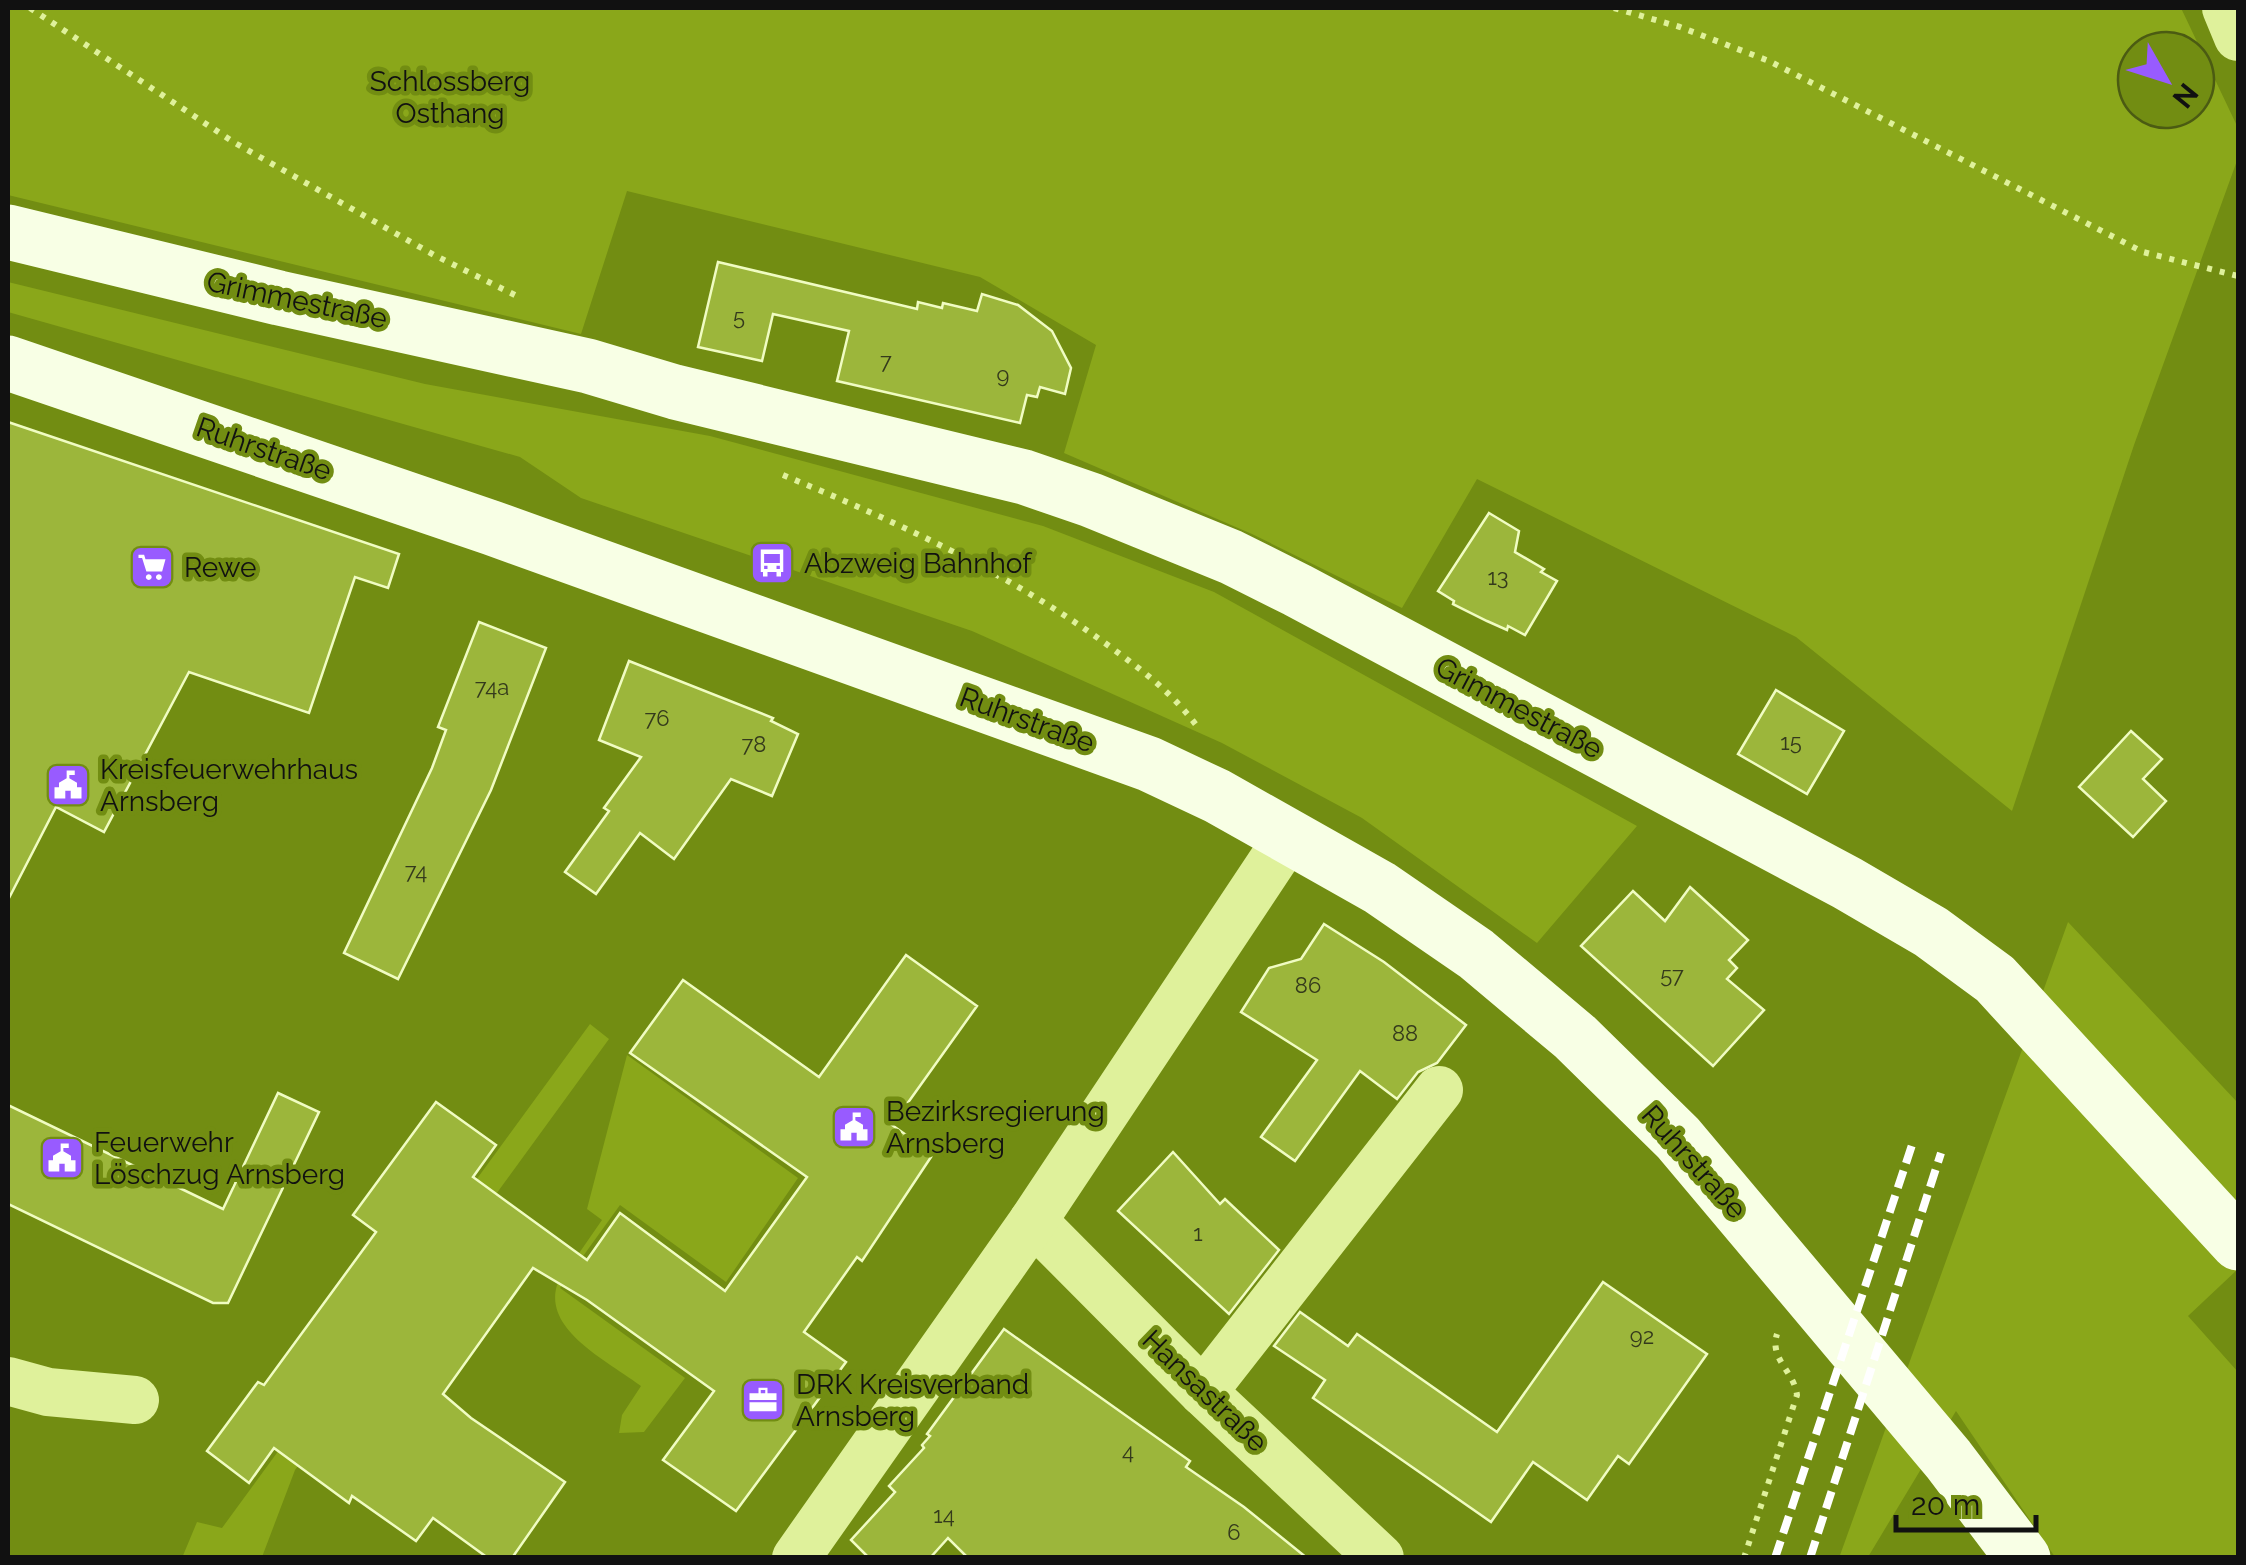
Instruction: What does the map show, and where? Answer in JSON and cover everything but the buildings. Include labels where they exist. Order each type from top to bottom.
[{"type":"main road","name":"Grimmestraße","points":[[8,232],[279,298],[588,366],[675,392],[1024,477],[1196,542],[1297,590],[1848,882],[1930,932],[1995,979],[2238,1243]]},
{"type":"main road","name":"Ruhrstraße","points":[[8,364],[492,528],[1149,764],[1217,796],[1380,888],[1476,954],[1575,1037],[1678,1138],[1948,1459],[2023,1558]]},
{"type":"street","points":[[2226,8],[2238,38]]},
{"type":"street","points":[[796,1558],[1033,1222],[1289,836]]},
{"type":"street","points":[[1203,1392],[1439,1090]]},
{"type":"street","name":"Hansastraße","points":[[1033,1222],[1203,1392],[1380,1558]]},
{"type":"street","points":[[8,1381],[48,1392],[135,1400]]},
{"type":"path","points":[[30,8],[235,143],[434,255],[523,299]]},
{"type":"path","points":[[1614,8],[1680,27],[1770,61],[2143,252],[2238,276]]},
{"type":"path","points":[[780,474],[864,508],[998,574],[1072,619],[1148,675],[1180,702],[1210,745],[1217,796]]},
{"type":"path","points":[[1744,1558],[1797,1395],[1796,1385],[1775,1351],[1776,1334],[1810,1294]]},
{"type":"green space","name":"Schlossberg Osthang","points":[[8,8],[2181,8],[2191,30],[2116,30],[2116,130],[2216,130],[2216,82],[2238,128],[2238,158],[2134,445],[2012,811],[1796,637],[1477,479],[1402,608],[1252,534],[1064,453],[1096,345],[980,277],[627,191],[581,334],[8,195]]},
{"type":"green space","points":[[8,282],[425,384],[710,436],[1043,526],[1214,592],[1637,826],[1537,943],[1362,818],[1222,743],[972,631],[581,498],[520,457],[8,312]]},
{"type":"green space","points":[[2068,922],[2238,1103],[2238,1269],[2188,1316],[2238,1372],[2238,1557],[2055,1557],[1956,1411],[1868,1557],[1839,1558]]},
{"type":"green space","points":[[590,1024],[609,1039],[295,1470],[262,1557],[182,1558],[197,1522],[222,1528]]},
{"type":"green space","points":[[627,1055],[798,1178],[726,1282],[620,1205],[560,1288],[685,1378],[644,1432],[619,1433],[622,1415],[641,1386],[582,1344],[560,1317],[555,1302],[557,1285],[602,1220],[587,1209]]},
{"type":"railway","points":[[1775,1558],[1914,1139]]},
{"type":"railway","points":[[1810,1558],[1941,1153]]},
{"type":"place","name":"Abzweig Bahnhof","points":[[772,563]]},
{"type":"place","name":"Rewe","points":[[152,567]]},
{"type":"place","name":"Kreisfeuerwehrhaus Arnsberg","points":[[68,785]]},
{"type":"place","name":"Bezirksregierung Arnsberg","points":[[854,1127]]},
{"type":"place","name":"Feuerwehr Löschzug Arnsberg","points":[[62,1158]]},
{"type":"place","name":"DRK Kreisverband Arnsberg","points":[[763,1400]]}]
